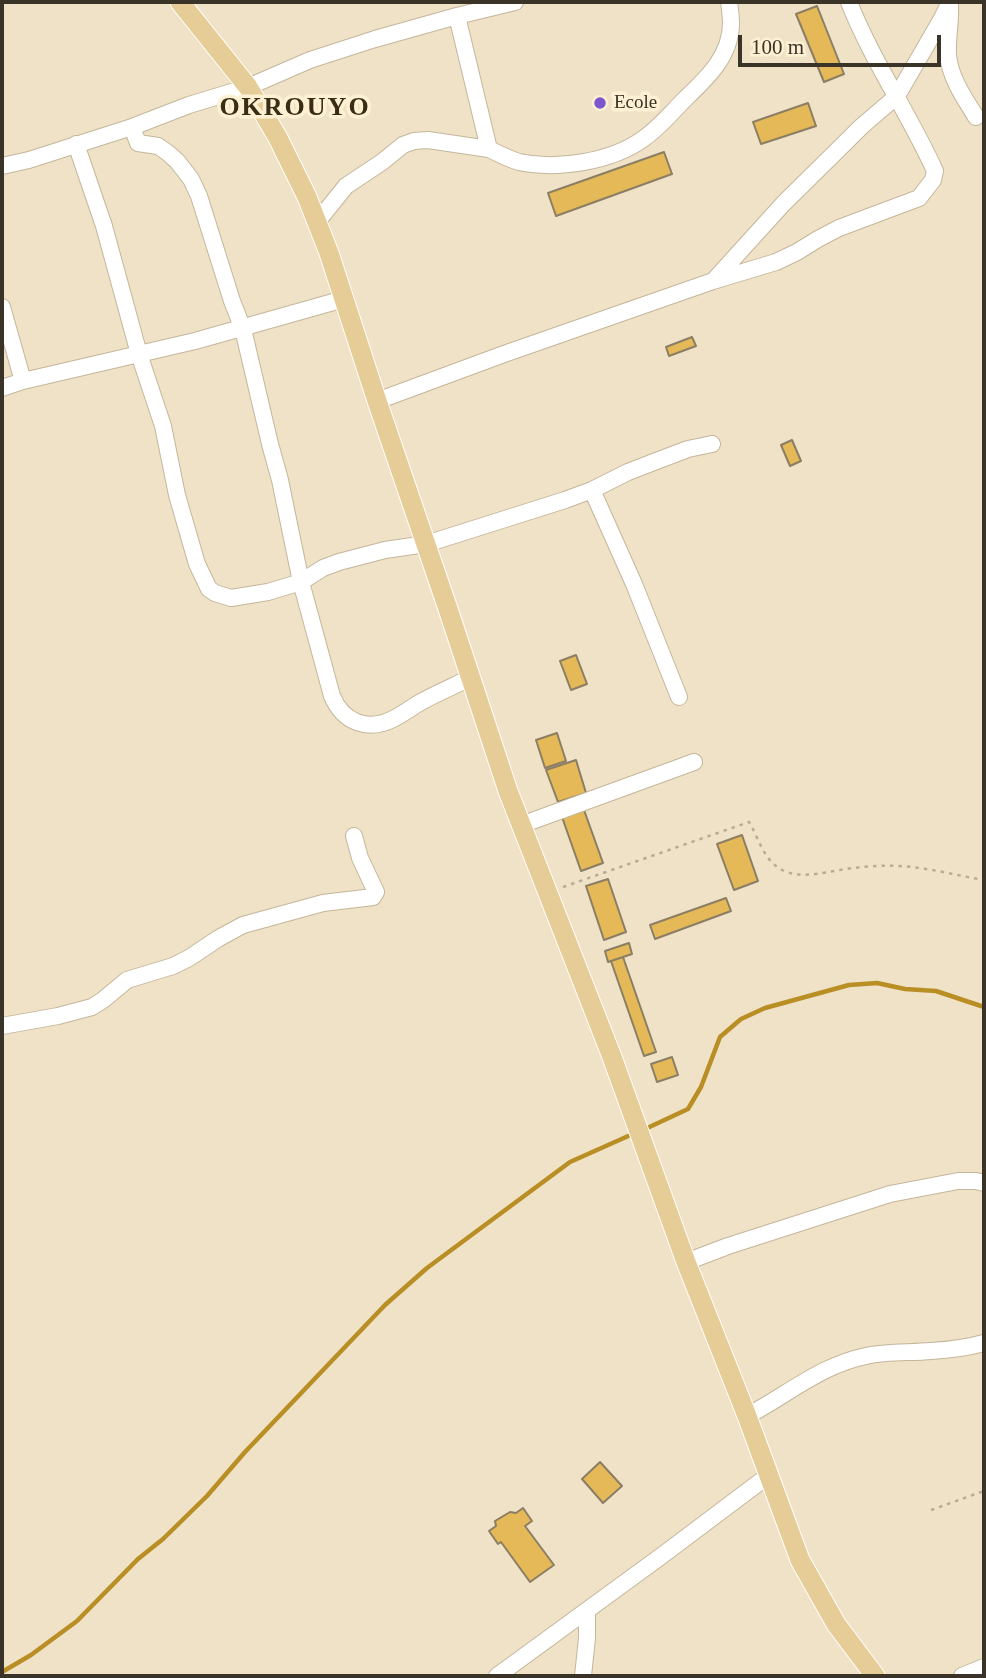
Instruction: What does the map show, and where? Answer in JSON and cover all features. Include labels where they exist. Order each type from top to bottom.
[{"type":"main road","points":[[180,2],[248,87],[278,138],[307,197],[329,253],[504,780],[612,1057],[686,1262],[800,1560],[836,1624],[875,1676]]},
{"type":"street","points":[[2,166],[132,127],[189,105],[248,87],[310,60],[375,39],[515,2]]},
{"type":"street","points":[[317,222],[346,186],[403,145],[414,141],[428,140],[489,149],[516,161],[540,165],[589,162],[625,150],[666,119],[712,73],[726,51],[732,25],[729,2]]},
{"type":"street","points":[[377,401],[713,281],[776,262],[839,228],[919,198],[933,180],[935,171],[897,96],[875,60],[849,2]]},
{"type":"street","points":[[713,281],[783,204],[862,126],[897,96],[950,2]]},
{"type":"street","points":[[950,2],[948,56],[958,87],[976,117]]},
{"type":"street","points":[[457,16],[489,149]]},
{"type":"street","points":[[132,127],[138,143],[162,148],[177,161],[191,179],[198,196],[243,328],[280,480],[301,582],[336,707],[354,722],[380,724],[470,678]]},
{"type":"street","points":[[76,144],[107,235],[139,354],[163,426],[177,495],[194,552],[209,589],[223,596],[268,593],[301,582],[323,568],[339,562],[385,550],[426,544],[520,515],[592,490],[628,472],[688,449],[712,444]]},
{"type":"street","points":[[2,307],[9,384],[243,328],[344,299]]},
{"type":"street","points":[[592,490],[634,584],[679,697]]},
{"type":"street","points":[[521,825],[694,762]]},
{"type":"street","points":[[2,1026],[92,1007],[127,980],[173,966],[243,925],[323,903],[373,897],[376,892],[360,858],[354,836]]},
{"type":"street","points":[[686,1262],[890,1194],[958,1181],[984,1183]]},
{"type":"street","points":[[747,1416],[839,1363],[868,1355],[961,1349],[984,1343]]},
{"type":"street","points":[[497,1676],[769,1475]]},
{"type":"street","points":[[583,1676],[587,1611]]},
{"type":"street","points":[[962,1676],[984,1667]]},
{"type":"path","points":[[547,893],[749,822],[760,846],[772,862],[788,873],[820,874],[896,865],[984,880]]},
{"type":"path","points":[[931,1510],[984,1491]]},
{"type":"building","points":[[817,6],[844,74],[824,82],[796,14]]},
{"type":"building","points":[[808,103],[816,126],[761,144],[753,122]]},
{"type":"building","points":[[664,152],[672,174],[556,216],[548,193]]},
{"type":"building","points":[[692,337],[696,346],[669,356],[666,347]]},
{"type":"building","points":[[792,440],[801,461],[790,466],[781,445]]},
{"type":"building","points":[[576,655],[587,684],[571,690],[560,661]]},
{"type":"building","points":[[557,733],[566,761],[545,768],[536,740]]},
{"type":"building","points":[[576,760],[586,793],[558,802],[546,770]]},
{"type":"building","points":[[584,810],[603,863],[581,871],[562,817]]},
{"type":"building","points":[[742,835],[758,881],[734,890],[717,844]]},
{"type":"building","points":[[608,879],[626,932],[604,940],[586,886]]},
{"type":"building","points":[[726,898],[731,911],[655,939],[650,925]]},
{"type":"building","points":[[629,943],[632,954],[608,962],[605,951]]},
{"type":"building","points":[[623,957],[656,1052],[644,1056],[611,961]]},
{"type":"building","points":[[672,1057],[678,1075],[657,1082],[651,1064]]},
{"type":"building","points":[[600,1462],[622,1486],[603,1503],[582,1479]]},
{"type":"building","points":[[523,1508],[532,1521],[525,1526],[554,1565],[530,1582],[501,1542],[498,1544],[489,1531],[496,1526],[495,1521]]},
{"type":"waterway","points":[[643,1130],[688,1109],[701,1087],[720,1037],[741,1019],[765,1008],[849,985],[877,983],[905,989],[936,991],[984,1007]]},
{"type":"waterway","points":[[2,1672],[31,1655],[77,1621],[138,1559],[207,1496],[245,1452],[385,1305],[427,1268],[570,1162],[635,1133]]},
{"type":"place","name":"Ecole","points":[[600,103]]},
{"type":"district","name":"OKROUYO","points":[[295,108]]}]
